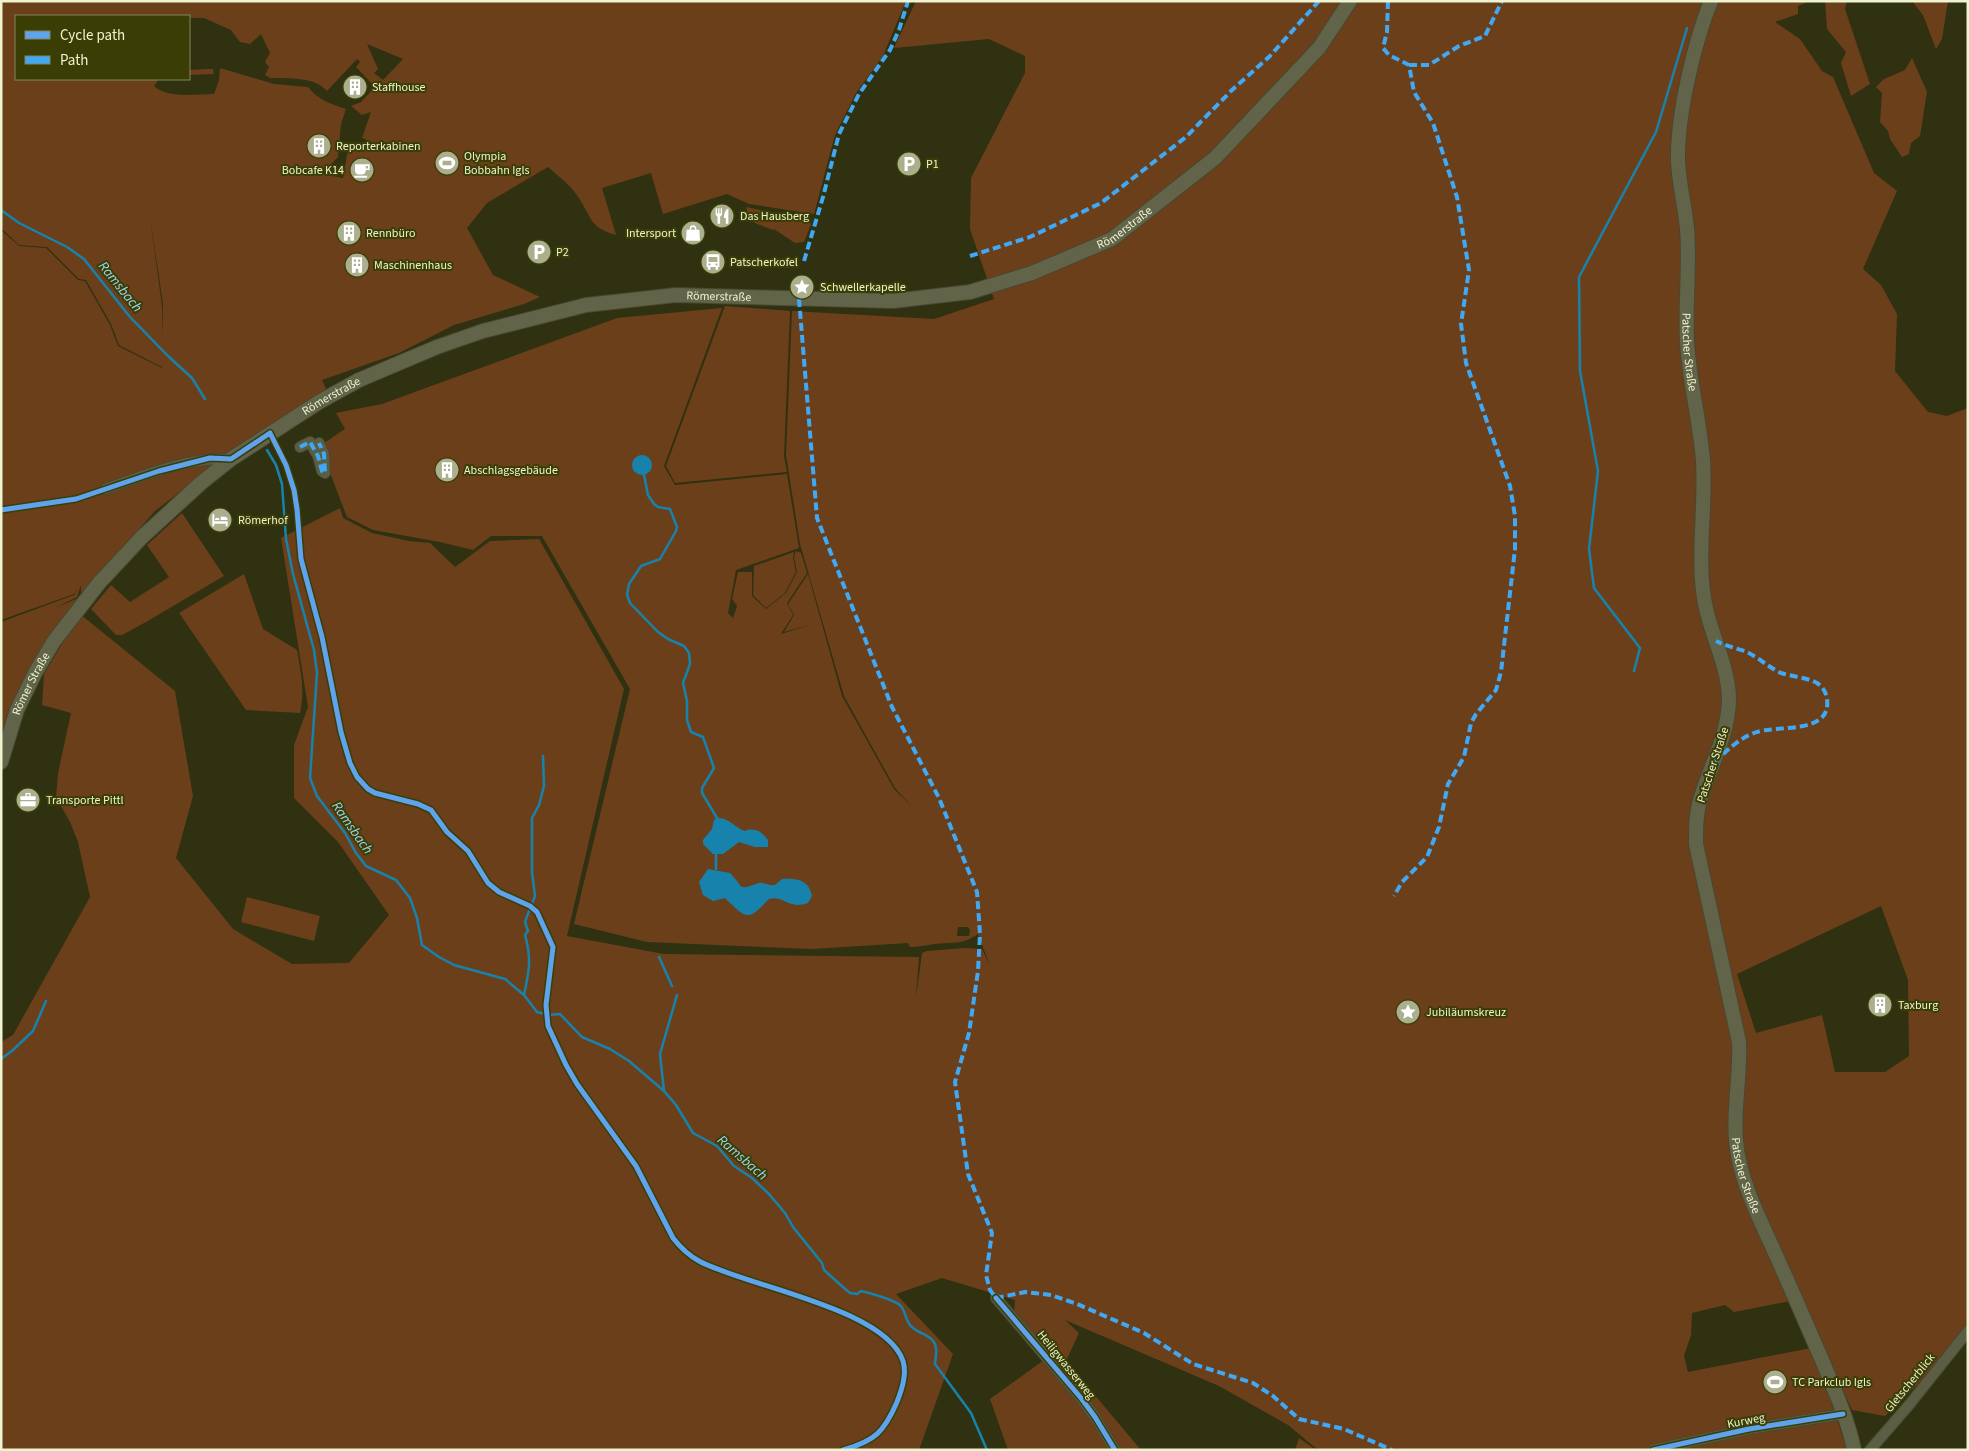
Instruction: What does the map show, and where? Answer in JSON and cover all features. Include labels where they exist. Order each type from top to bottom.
[{"type":"main road","name":"Römerstraße","points":[[76,612],[141,538],[185,497],[231,459],[319,402],[359,380],[454,340],[551,313],[611,301],[676,295],[893,301],[970,292],[1032,273],[1112,239],[1215,158],[1319,48],[1350,1]]},
{"type":"main road","name":"Patscher Straße","points":[[1711,1],[1701,28],[1691,66],[1681,126],[1678,160],[1687,229],[1687,341],[1703,467],[1702,585],[1707,614],[1727,678],[1729,694],[1728,715],[1724,733],[1705,784],[1698,810],[1696,844],[1739,1042],[1740,1064],[1735,1126],[1741,1168],[1756,1211],[1798,1304],[1844,1414],[1854,1450]]},
{"type":"main road","name":"Römer Straße","points":[[1,762],[27,687],[53,644],[76,612]]},
{"type":"street","points":[[300,447],[310,442],[318,456],[322,471],[325,473],[324,454],[319,443]]},
{"type":"street","points":[[105,489],[159,471],[210,458],[231,459]]},
{"type":"street","name":"Heiligwasserweg","points":[[996,1298],[1081,1398],[1095,1416],[1115,1450]]},
{"type":"street","name":"Gletscherblick","points":[[1870,1450],[1968,1331]]},
{"type":"street","name":"Kurweg","points":[[1653,1450],[1750,1429],[1844,1414]]},
{"type":"shaded area","points":[[1,1],[906,1],[883,56],[856,93],[835,135],[814,214],[749,204],[727,194],[663,214],[651,173],[602,188],[616,235],[607,232],[595,224],[573,190],[548,167],[487,203],[467,228],[493,275],[540,297],[524,304],[454,325],[399,353],[322,380],[328,393],[230,453],[155,511],[81,596],[81,585],[77,597],[53,609],[76,599],[75,605],[1,743],[1,622],[74,595],[80,586],[74,594],[1,620],[1,230],[19,246],[46,248],[78,280],[85,281],[110,325],[118,346],[162,368],[119,345],[111,324],[86,280],[79,279],[47,247],[19,245],[1,228]],"holes":[[[15,15],[190,15],[190,18],[204,18],[231,30],[240,42],[250,44],[261,34],[270,53],[265,62],[269,67],[265,75],[270,78],[308,81],[322,86],[327,91],[357,59],[360,62],[356,67],[375,87],[361,102],[351,106],[362,115],[371,112],[362,138],[376,144],[374,149],[349,144],[343,178],[322,174],[338,157],[341,124],[346,109],[320,98],[308,87],[274,84],[220,68],[219,80],[214,94],[183,95],[167,93],[154,86],[158,80],[15,80]],[[367,44],[403,59],[383,80],[374,73],[378,69]],[[150,217],[163,304],[162,337],[162,306]]]},
{"type":"shaded area","points":[[916,1],[1810,1],[1798,6],[1798,14],[1775,22],[1800,39],[1822,71],[1833,77],[1874,173],[1897,191],[1863,269],[1881,285],[1897,314],[1895,371],[1928,412],[1947,416],[1968,408],[1968,1326],[1917,1385],[1885,1416],[1852,1410],[1801,1299],[1734,1312],[1725,1305],[1692,1313],[1691,1335],[1684,1356],[1688,1372],[1811,1348],[1825,1382],[1847,1450],[1655,1450],[1653,1448],[1639,1450],[1318,1450],[1288,1425],[1219,1386],[1065,1320],[1079,1333],[1066,1361],[1141,1450],[1119,1450],[1014,1312],[1015,1300],[942,1278],[896,1294],[953,1354],[919,1450],[1,1450],[1,1042],[13,1035],[90,897],[78,842],[70,822],[56,797],[58,773],[71,713],[42,705],[44,674],[80,614],[175,691],[193,796],[176,858],[233,929],[292,964],[349,963],[389,915],[338,842],[294,798],[294,745],[308,707],[281,538],[340,508],[343,518],[372,533],[409,541],[430,543],[455,567],[490,541],[539,539],[624,689],[567,936],[664,954],[919,957],[916,998],[922,953],[965,948],[982,949],[990,966],[978,934],[974,937],[972,935],[973,937],[968,940],[959,942],[916,947],[910,947],[908,943],[812,949],[647,942],[574,924],[630,689],[542,536],[491,536],[473,550],[373,530],[347,517],[327,465],[324,443],[345,429],[336,413],[382,404],[617,318],[722,308],[664,466],[675,485],[787,474],[799,548],[736,570],[728,613],[733,618],[737,606],[732,599],[738,572],[752,572],[752,596],[766,609],[786,593],[797,572],[794,557],[796,551],[801,553],[807,573],[787,603],[793,615],[781,634],[813,624],[784,632],[794,615],[788,604],[808,574],[842,696],[894,789],[912,807],[895,788],[844,696],[800,544],[786,455],[792,311],[934,319],[994,299],[970,229],[971,178],[1025,73],[1025,56],[989,39],[894,48]],"holes":[[[1881,906],[1908,980],[1909,1056],[1885,1072],[1835,1072],[1822,1015],[1756,1033],[1737,974]],[[958,927],[968,927],[970,930],[969,936],[957,936]]]},
{"type":"shaded area","points":[[1825,1],[1847,1],[1845,9],[1870,84],[1851,96],[1841,63],[1846,52],[1827,29]]},
{"type":"shaded area","points":[[1912,1],[1948,1],[1942,39],[1936,49],[1923,15]]},
{"type":"shaded area","points":[[1912,58],[1927,92],[1920,136],[1911,143],[1909,154],[1902,157],[1890,139],[1888,131],[1880,122],[1882,93],[1876,87],[1884,79],[1905,70]]},
{"type":"shaded area","points":[[213,69],[214,74],[190,75],[190,70]]},
{"type":"shaded area","points":[[746,207],[807,220],[811,224],[804,242],[795,243],[774,229],[750,221]]},
{"type":"shaded area","points":[[725,306],[790,311],[784,456],[787,472],[675,483],[666,466]]},
{"type":"shaded area","points":[[182,513],[224,576],[146,622],[122,635],[116,635],[91,609],[111,585],[130,602],[169,577],[147,545]]},
{"type":"shaded area","points":[[794,552],[793,558],[796,572],[785,593],[766,608],[753,595],[754,566]]},
{"type":"shaded area","points":[[244,574],[263,629],[297,650],[302,689],[300,713],[246,710],[179,613]]},
{"type":"shaded area","points":[[247,897],[320,916],[314,941],[241,922]]},
{"type":"shaded area","points":[[1044,1360],[1080,1401],[1112,1450],[1008,1450],[990,1399]]},
{"type":"shaded area","points":[[1299,1438],[1316,1450],[1295,1450]]},
{"type":"water","points":[[642,455],[649,458],[652,465],[649,472],[642,475],[635,472],[632,465],[635,458]]},
{"type":"water","points":[[717,818],[725,819],[741,830],[758,831],[768,840],[768,847],[755,847],[739,842],[723,854],[713,854],[703,844],[703,840],[712,829],[714,820]]},
{"type":"water","points":[[708,869],[730,873],[741,887],[761,883],[775,885],[782,879],[802,881],[808,886],[812,896],[808,903],[801,905],[791,904],[774,898],[769,899],[756,912],[747,915],[743,914],[725,898],[713,901],[703,895],[699,882]]},
{"type":"waterway","points":[[1634,671],[1640,648],[1594,588],[1589,549],[1598,471],[1580,371],[1579,277],[1656,132],[1687,28]]},
{"type":"waterway","name":"Ramsbach","points":[[1,210],[19,223],[67,247],[84,259],[130,317],[192,378],[205,399]]},
{"type":"waterway","name":"Ramsbach","points":[[267,450],[276,465],[282,484],[286,539],[293,574],[314,650],[317,673],[310,778],[317,796],[345,833],[366,866],[396,880],[410,898],[417,918],[422,945],[454,965],[505,979],[524,995],[537,1012],[549,1015],[560,1014],[582,1037],[610,1049],[629,1061],[664,1091],[676,1105],[693,1133],[717,1146],[734,1166],[752,1178],[768,1193],[822,1263],[824,1270],[850,1293],[857,1294],[861,1291],[898,1304],[903,1308],[910,1325],[933,1341],[936,1351],[935,1364],[971,1413],[987,1450]]},
{"type":"waterway","points":[[644,475],[648,495],[658,507],[670,509],[677,527],[660,559],[641,566],[629,584],[627,595],[630,603],[658,632],[684,646],[689,653],[690,664],[683,683],[687,701],[687,720],[691,732],[703,737],[714,768],[702,788],[702,793],[717,818]]},
{"type":"waterway","points":[[532,904],[535,896],[532,872],[532,818],[539,805],[544,786],[543,756]]},
{"type":"waterway","points":[[716,854],[716,869]]},
{"type":"waterway","points":[[524,995],[529,965],[525,935],[528,931],[525,922],[529,911]]},
{"type":"waterway","points":[[659,957],[672,986]]},
{"type":"waterway","points":[[664,1091],[660,1054],[677,995]]},
{"type":"waterway","points":[[1,1059],[33,1031],[46,1001]]},
{"type":"marked path","points":[[804,261],[839,134],[859,94],[890,50],[899,30],[908,1]]},
{"type":"marked path","points":[[970,256],[1030,237],[1101,203],[1186,137],[1232,90],[1270,56],[1319,1]]},
{"type":"marked path","points":[[1388,1],[1387,32],[1383,48],[1389,55],[1409,65],[1414,92],[1433,123],[1457,197],[1469,270],[1461,324],[1466,363],[1510,486],[1515,516],[1515,549],[1501,672],[1496,690],[1471,723],[1464,757],[1448,784],[1439,827],[1427,857],[1402,882],[1394,896]]},
{"type":"marked path","points":[[1409,65],[1429,65],[1459,46],[1485,36],[1502,1]]},
{"type":"marked path","points":[[799,299],[817,518],[892,707],[939,798],[977,892],[980,934],[978,971],[969,1033],[955,1082],[968,1174],[992,1233],[986,1275],[990,1290],[996,1298],[1025,1292],[1051,1295],[1077,1304],[1144,1333],[1193,1364],[1253,1383],[1273,1396],[1299,1419],[1344,1429],[1392,1450]]},
{"type":"marked path","points":[[300,447],[310,442],[318,456],[322,471],[325,473],[324,454],[319,443]]},
{"type":"marked path","points":[[1714,762],[1738,742],[1754,733],[1763,730],[1812,724],[1821,719],[1826,711],[1827,699],[1824,690],[1817,683],[1781,673],[1745,651],[1716,641]]},
{"type":"cycle path","points":[[1,510],[76,499],[159,471],[210,458],[231,459],[270,433],[286,465],[294,490],[301,559],[322,637],[341,732],[350,763],[357,777],[368,789],[375,793],[418,804],[431,810],[447,832],[468,851],[488,883],[499,892],[530,906],[537,912],[553,947],[546,1005],[548,1026],[577,1084],[636,1166],[678,1245],[695,1259],[720,1270],[811,1300],[843,1313],[870,1327],[891,1343],[903,1361],[904,1376],[902,1387],[888,1421],[871,1439],[843,1450]]},
{"type":"cycle path","points":[[996,1298],[1081,1398],[1115,1450]]},
{"type":"cycle path","points":[[1653,1450],[1749,1429],[1843,1414]]},
{"type":"place","name":"Staffhouse","points":[[355,87]]},
{"type":"place","name":"Reporterkabinen","points":[[319,146]]},
{"type":"place","name":"Olympia Bobbahn Igls","points":[[447,163]]},
{"type":"place","name":"P1","points":[[909,164]]},
{"type":"place","name":"Bobcafe K14","points":[[362,170]]},
{"type":"place","name":"Das Hausberg","points":[[722,216]]},
{"type":"place","name":"Rennbüro","points":[[349,233]]},
{"type":"place","name":"Intersport","points":[[693,233]]},
{"type":"place","name":"P2","points":[[539,252]]},
{"type":"place","name":"Patscherkofel","points":[[713,262]]},
{"type":"place","name":"Maschinenhaus","points":[[357,265]]},
{"type":"place","name":"Schwellerkapelle","points":[[802,287]]},
{"type":"place","name":"Abschlagsgebäude","points":[[447,470]]},
{"type":"place","name":"Römerhof","points":[[220,520]]},
{"type":"place","name":"Transporte Pittl","points":[[28,800]]},
{"type":"place","name":"Taxburg","points":[[1880,1005]]},
{"type":"place","name":"Jubiläumskreuz","points":[[1408,1012]]},
{"type":"place","name":"TC Parkclub Igls","points":[[1775,1382]]}]
